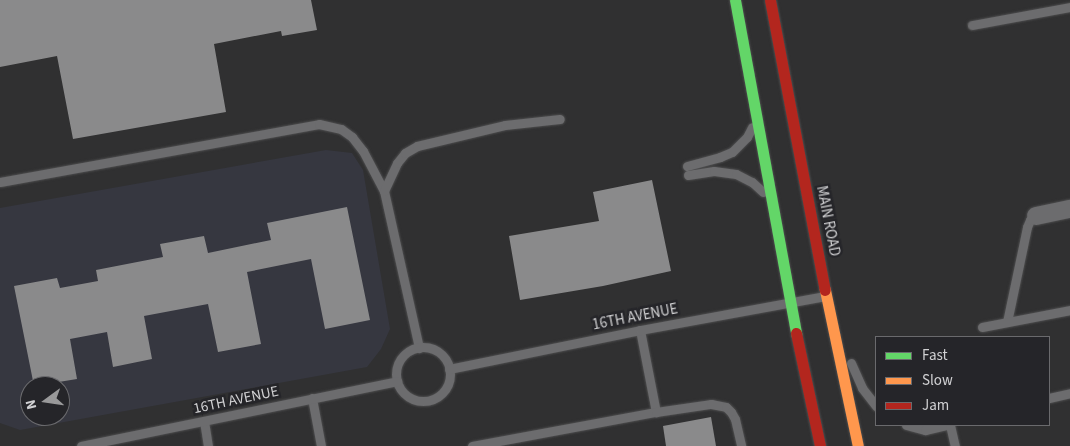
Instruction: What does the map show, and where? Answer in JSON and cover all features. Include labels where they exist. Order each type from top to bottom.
[{"type":"main road","points":[[735,0],[789,302],[820,446]]},
{"type":"main road","name":"MAIN ROAD","points":[[770,0],[826,296],[858,446]]},
{"type":"street","points":[[1036,216],[1070,209]]},
{"type":"lane","points":[[972,25],[1070,7]]},
{"type":"lane","points":[[755,113],[750,131],[739,147],[688,170],[714,171],[745,177],[761,189],[773,204]]},
{"type":"lane","points":[[384,190],[397,163],[405,153],[417,146],[505,125],[560,118]]},
{"type":"lane","points":[[0,182],[319,124],[341,129],[352,137],[384,190],[419,348]]},
{"type":"lane","points":[[1007,322],[1027,227],[1030,220],[1036,216]]},
{"type":"lane","points":[[826,296],[862,388],[875,405]]},
{"type":"lane","name":"16TH AVENUE","points":[[450,369],[640,330],[826,296]]},
{"type":"lane","points":[[982,327],[1070,310]]},
{"type":"lane","points":[[640,330],[656,412]]},
{"type":"lane","points":[[419,348],[435,350],[442,355],[450,369],[448,385],[437,398],[429,400],[413,399],[406,395],[397,381],[396,372],[404,356],[419,348]]},
{"type":"lane","name":"16TH AVENUE","points":[[81,446],[397,381]]},
{"type":"lane","points":[[1050,398],[1070,393]]},
{"type":"lane","points":[[312,398],[321,446]]},
{"type":"lane","points":[[472,446],[656,412],[711,404],[726,407],[735,419],[741,446]]},
{"type":"lane","points":[[204,421],[208,446]]},
{"type":"lane","points":[[910,426],[925,430],[944,426]]},
{"type":"lane","points":[[949,426],[955,446]]},
{"type":"shaded area","points":[[326,150],[352,153],[363,170],[390,329],[381,349],[367,367],[70,421],[70,376],[20,376],[20,426],[42,426],[20,430],[0,423],[0,208]]},
{"type":"building","points":[[0,0],[311,0],[317,30],[282,36],[281,31],[214,44],[226,112],[73,139],[57,56],[0,67]]},
{"type":"building","points":[[652,180],[671,271],[603,286],[520,300],[509,236],[599,221],[593,192]]},
{"type":"building","points":[[347,207],[370,320],[325,329],[311,259],[247,272],[261,344],[218,352],[208,304],[144,316],[152,359],[113,367],[107,332],[70,339],[77,379],[70,380],[70,376],[32,376],[14,286],[57,278],[60,288],[98,281],[96,270],[163,257],[160,244],[204,236],[208,253],[271,240],[267,223]]},
{"type":"building","points":[[711,417],[716,446],[666,446],[663,426]]},
{"type":"traffic: fast","points":[[735,0],[796,333]]},
{"type":"traffic: slow","points":[[825,290],[858,446]]},
{"type":"traffic: jam","points":[[770,0],[825,290]]},
{"type":"traffic: jam","points":[[796,333],[820,446]]}]
